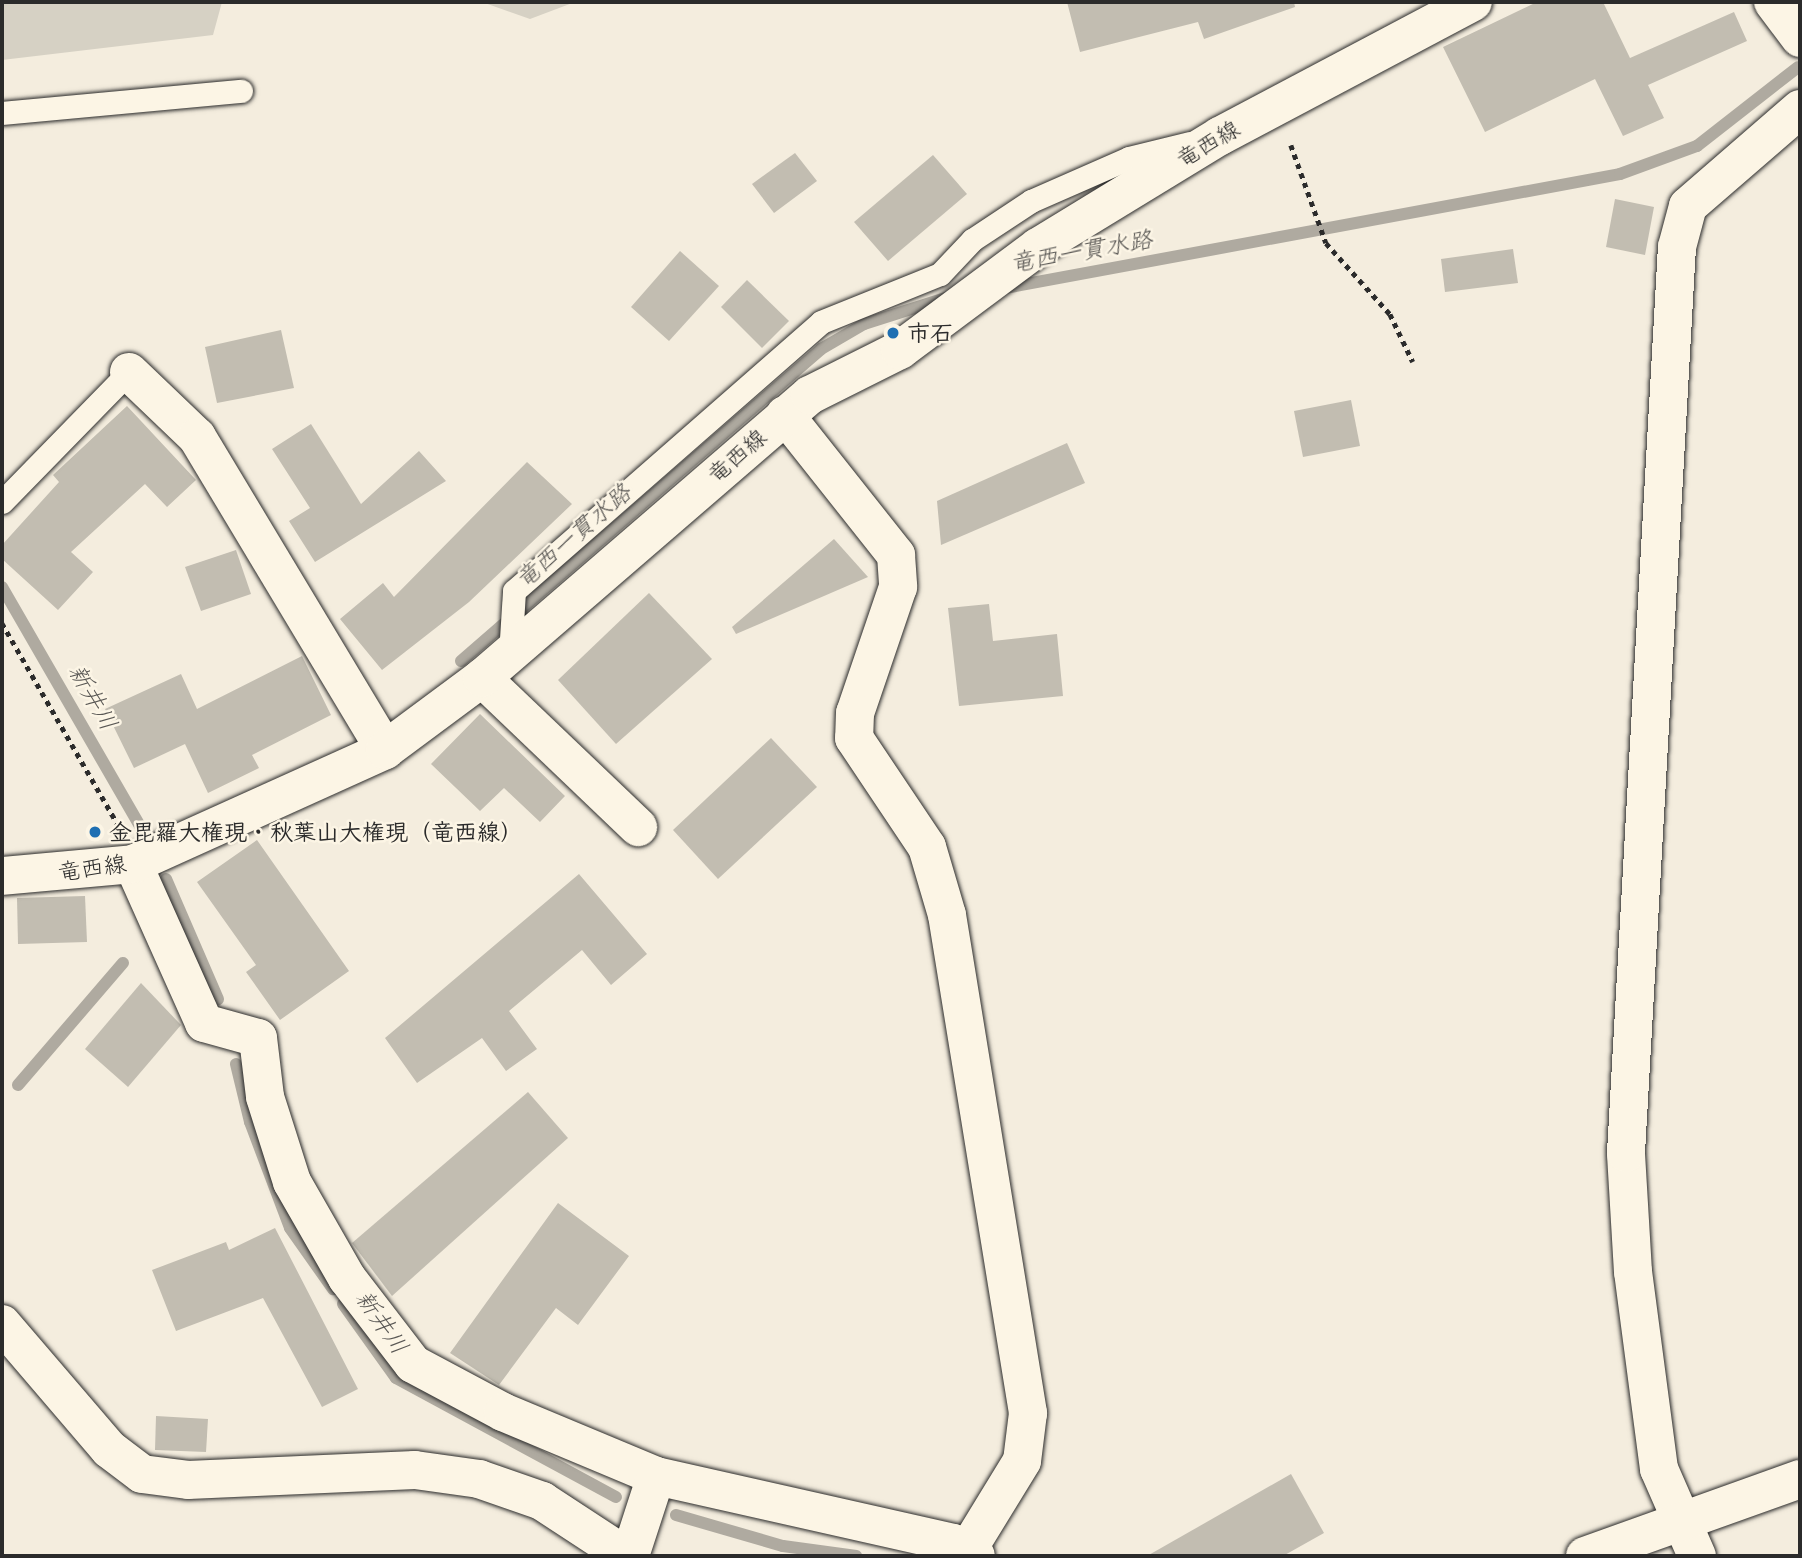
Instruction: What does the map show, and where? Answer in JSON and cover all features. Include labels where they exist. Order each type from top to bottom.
[{"type":"street","name":"竜西線","points":[[2,876],[93,873],[133,864],[385,750],[501,658],[785,415],[946,317],[999,276],[1220,136],[1473,2]]},
{"type":"street","points":[[1773,2],[1800,38]]},
{"type":"street","points":[[1697,1556],[1659,1469],[1633,1272],[1626,1153],[1677,247],[1688,205],[1800,108]]},
{"type":"street","points":[[129,372],[197,437],[385,750]]},
{"type":"street","points":[[133,864],[204,1023],[258,1038],[265,1097],[292,1182],[347,1278],[413,1364],[503,1412],[656,1476],[972,1553],[1022,1461],[1028,1413],[947,915],[927,847],[854,738],[855,713],[898,587],[896,555],[785,415]]},
{"type":"street","points":[[501,658],[638,827]]},
{"type":"street","points":[[2,1324],[109,1449],[142,1474],[188,1480],[415,1470],[479,1479],[542,1501],[628,1556],[656,1476]]},
{"type":"street","points":[[1585,1556],[1800,1479]]},
{"type":"lane","points":[[2,113],[241,91]]},
{"type":"lane","points":[[501,658],[513,595],[821,321],[940,274],[972,240],[1031,201],[1129,158],[1220,136]]},
{"type":"lane","points":[[2,502],[129,372]]},
{"type":"path","points":[[1276,105],[1326,243],[1390,314],[1413,362]]},
{"type":"path","points":[[2,623],[62,722],[133,864]]},
{"type":"shaded area","points":[[2,2],[222,2],[213,35],[2,60]]},
{"type":"shaded area","points":[[482,2],[575,2],[530,19]]},
{"type":"building","points":[[1067,2],[1294,2],[1295,7],[1204,39],[1198,22],[1080,52]]},
{"type":"building","points":[[1537,2],[1603,2],[1630,58],[1734,12],[1747,41],[1648,85],[1664,118],[1623,136],[1595,79],[1485,132],[1443,47]]},
{"type":"building","points":[[795,153],[817,181],[774,213],[752,184]]},
{"type":"building","points":[[933,155],[967,194],[888,261],[854,222]]},
{"type":"building","points":[[1615,199],[1654,207],[1645,255],[1606,247]]},
{"type":"building","points":[[1513,249],[1518,283],[1445,292],[1441,259]]},
{"type":"building","points":[[680,251],[719,286],[669,341],[631,307]]},
{"type":"building","points":[[747,280],[789,321],[762,348],[721,307]]},
{"type":"building","points":[[281,330],[294,388],[217,403],[205,347]]},
{"type":"building","points":[[1351,400],[1360,446],[1303,457],[1294,411]]},
{"type":"building","points":[[127,406],[196,480],[167,507],[145,484],[71,552],[93,572],[58,610],[2,559],[2,545],[59,482],[53,475]]},
{"type":"building","points":[[311,424],[361,504],[419,451],[446,481],[315,562],[289,521],[310,508],[272,449]]},
{"type":"building","points":[[1067,443],[1085,483],[941,545],[937,501]]},
{"type":"building","points":[[527,462],[572,504],[469,602],[382,670],[340,619],[383,583],[394,597]]},
{"type":"building","points":[[834,539],[868,577],[736,634],[732,627]]},
{"type":"building","points":[[236,550],[251,594],[201,611],[185,567]]},
{"type":"building","points":[[649,593],[712,659],[616,744],[558,680]]},
{"type":"building","points":[[989,604],[993,641],[1057,634],[1063,696],[959,706],[948,608]]},
{"type":"building","points":[[302,656],[331,715],[252,755],[259,768],[208,793],[185,744],[134,768],[105,709],[181,674],[197,709]]},
{"type":"building","points":[[480,714],[565,796],[540,822],[504,788],[480,811],[431,764]]},
{"type":"building","points":[[771,738],[817,787],[718,879],[673,830]]},
{"type":"building","points":[[257,840],[349,971],[280,1020],[246,972],[256,965],[197,882]]},
{"type":"building","points":[[579,874],[647,954],[611,985],[582,950],[509,1011],[537,1049],[506,1071],[482,1038],[417,1083],[385,1038]]},
{"type":"building","points":[[85,896],[87,942],[18,944],[17,898]]},
{"type":"building","points":[[141,983],[181,1025],[128,1087],[85,1049]]},
{"type":"building","points":[[528,1092],[568,1138],[392,1296],[352,1243]]},
{"type":"building","points":[[558,1203],[629,1256],[578,1325],[556,1308],[499,1385],[450,1353]]},
{"type":"building","points":[[275,1228],[358,1389],[322,1407],[263,1298],[176,1331],[152,1270],[226,1242],[229,1250]]},
{"type":"building","points":[[156,1416],[208,1419],[206,1452],[155,1450]]},
{"type":"building","points":[[1291,1474],[1324,1533],[1283,1556],[1147,1556]]},
{"type":"waterway","name":"竜西一貫水路","points":[[1005,288],[1620,174],[1697,146],[1798,67]]},
{"type":"waterway","name":"竜西一貫水路","points":[[461,661],[821,349],[864,324],[949,297]]},
{"type":"waterway","name":"新井川","points":[[2,587],[143,831]]},
{"type":"waterway","name":"新井川","points":[[166,879],[218,999]]},
{"type":"waterway","name":"竜西一貫水路","points":[[18,1085],[123,963]]},
{"type":"waterway","name":"新井川","points":[[236,1064],[250,1122],[290,1228],[333,1289]]},
{"type":"waterway","name":"新井川","points":[[343,1304],[396,1378],[616,1497]]},
{"type":"waterway","name":"新井川","points":[[676,1515],[783,1546],[856,1556]]},
{"type":"place","name":"市石","points":[[893,333]]},
{"type":"place","name":"金毘羅大権現・秋葉山大権現（竜西線）","points":[[95,832]]}]
